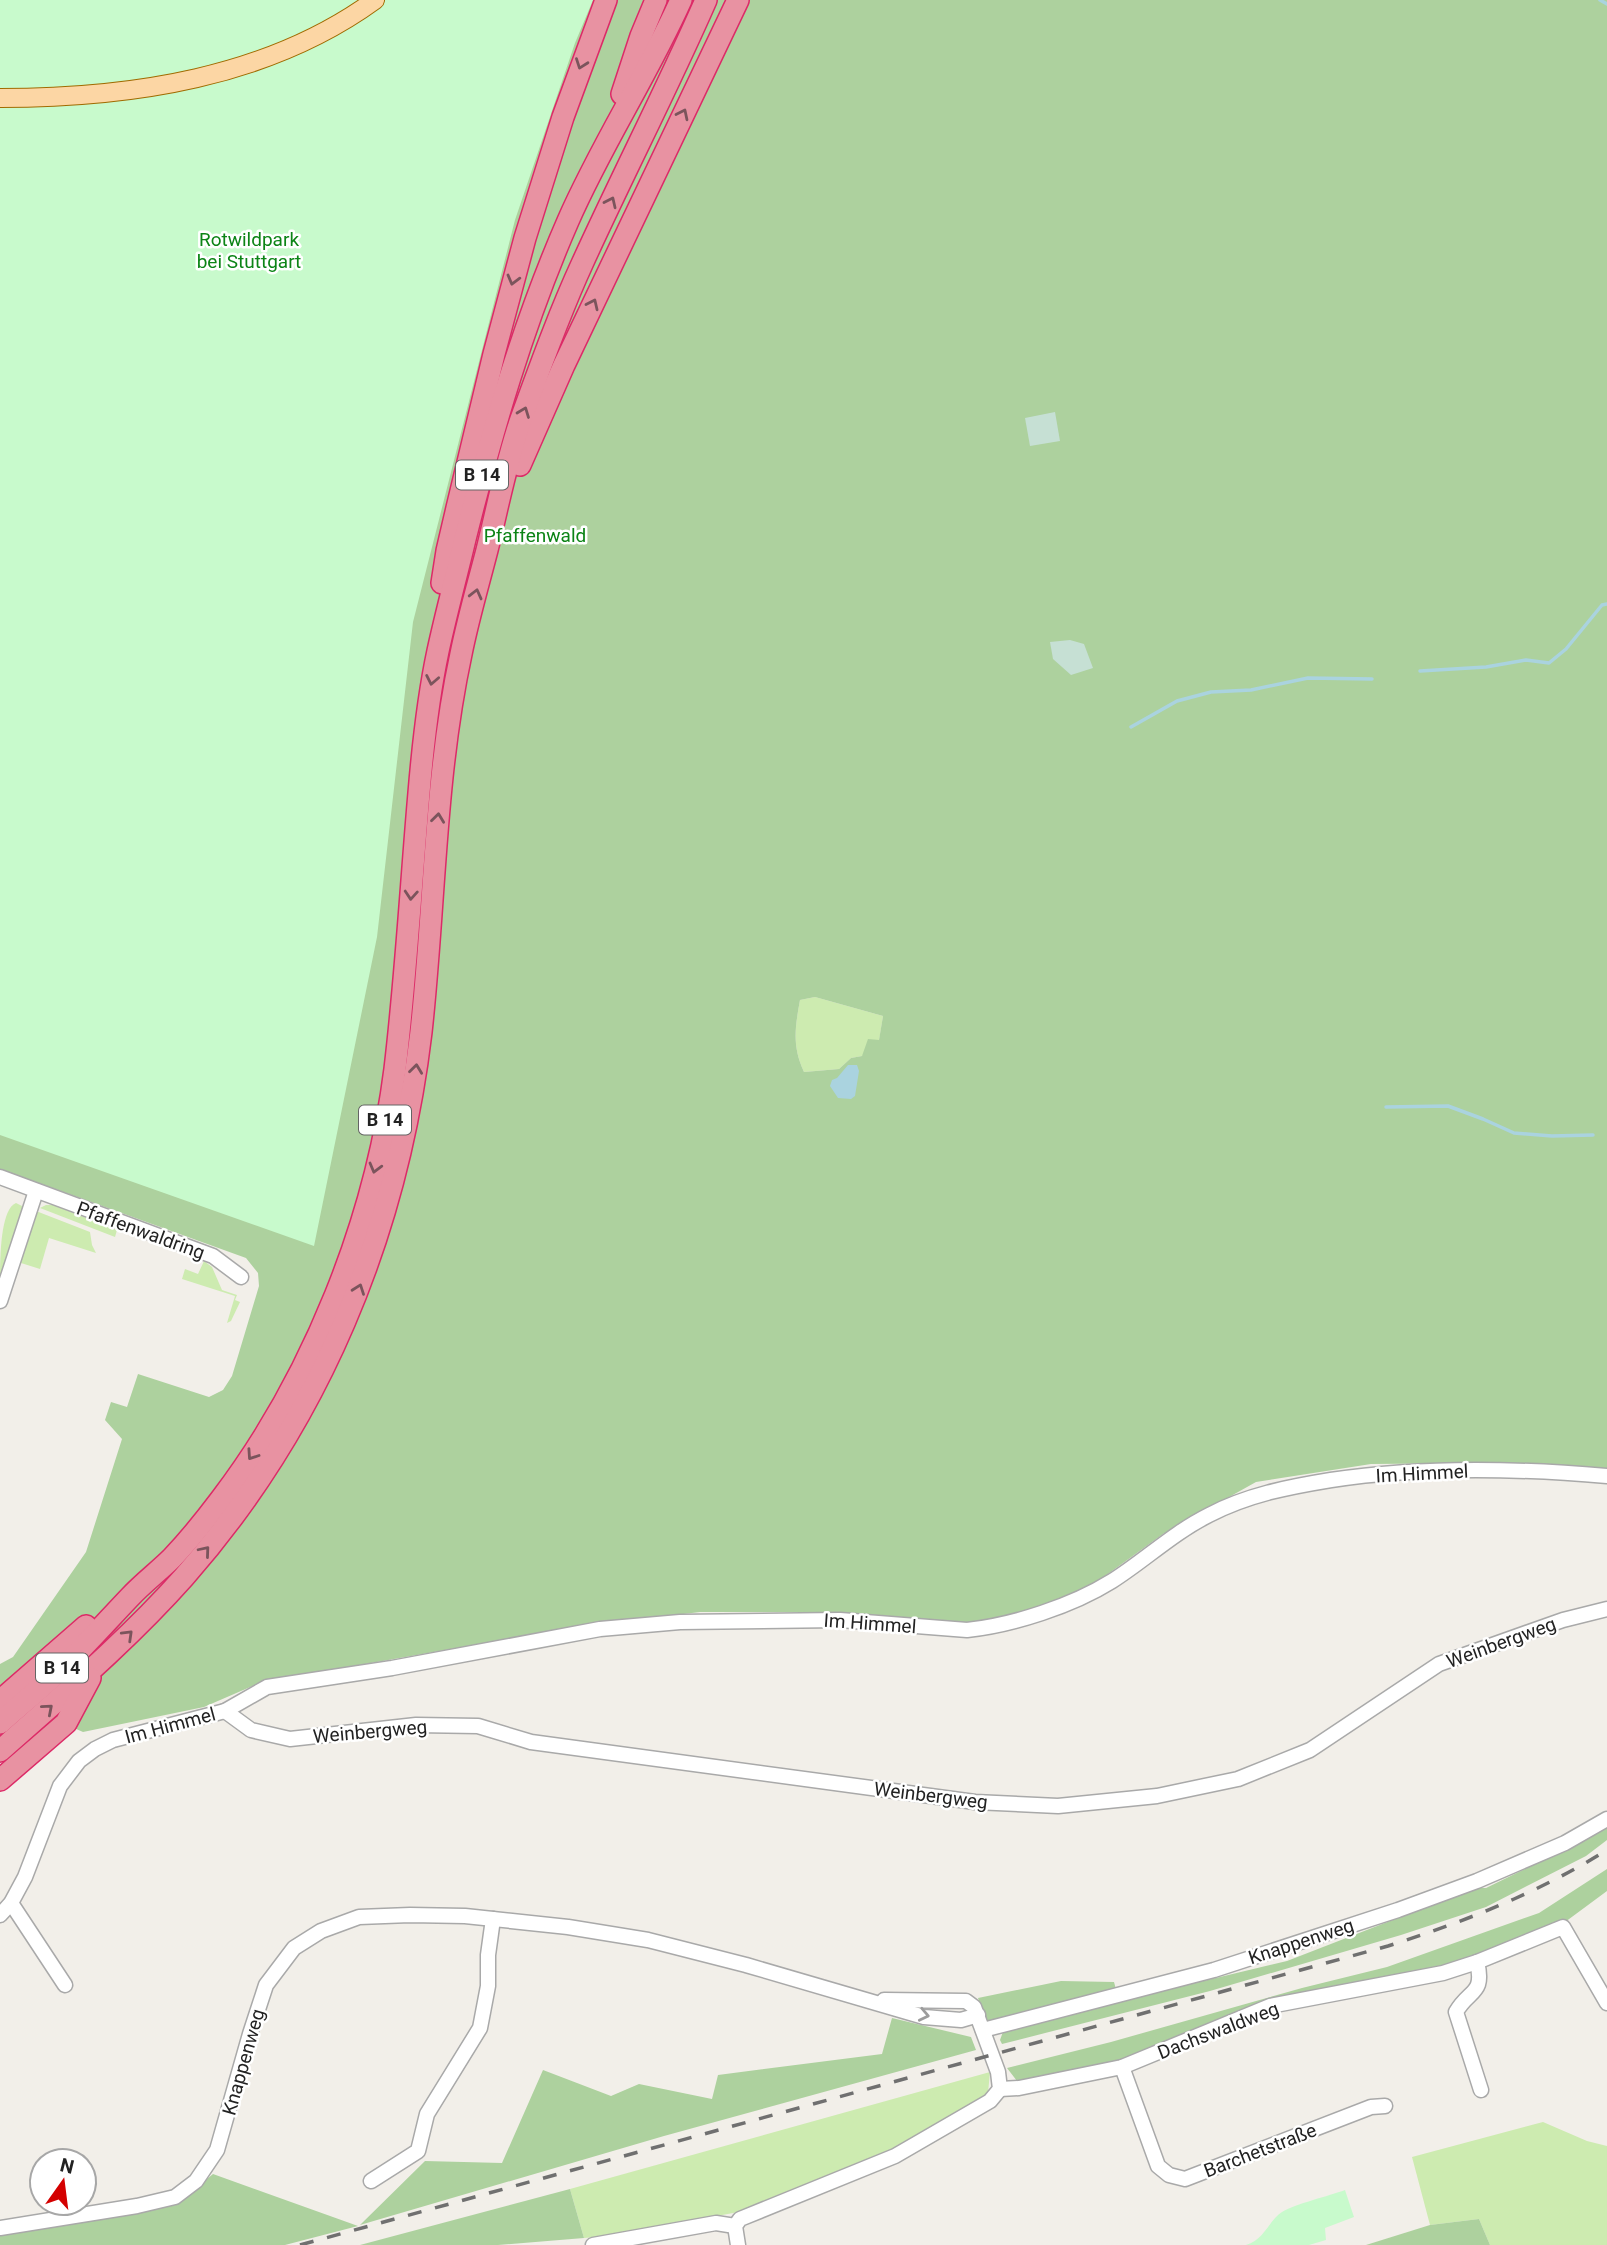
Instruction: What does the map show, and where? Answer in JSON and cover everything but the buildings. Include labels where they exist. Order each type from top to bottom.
[{"type":"highway","points":[[447,613],[442,600],[442,577],[503,319],[563,117],[606,0]]},
{"type":"highway","name":"B 14","points":[[0,1723],[62,1669],[173,1556],[221,1500],[259,1445],[287,1397],[317,1338],[355,1244],[377,1161],[394,1074],[430,691],[474,501],[504,395],[555,253],[607,139],[631,64],[656,0]]},
{"type":"highway","name":"B 14","points":[[0,1751],[95,1667],[184,1576],[234,1516],[267,1469],[313,1392],[333,1352],[366,1269],[393,1184],[408,1118],[421,1032],[436,830],[447,739],[460,657],[487,549],[544,408],[738,0]]},
{"type":"highway","points":[[607,139],[679,5]]},
{"type":"highway","points":[[487,549],[506,469],[521,421],[580,269],[702,9]]},
{"type":"highway","name":"B 14","points":[[0,1700],[109,1606],[120,1609]]},
{"type":"highway","name":"B 14","points":[[0,1780],[66,1723],[95,1667]]},
{"type":"main road","points":[[0,98],[108,92],[166,84],[235,69],[310,40],[375,0]]},
{"type":"street","name":"Pfaffenwaldring","points":[[0,1177],[213,1256],[241,1277]]},
{"type":"street","points":[[0,1301],[36,1191]]},
{"type":"street","name":"Im Himmel","points":[[0,1915],[25,1877],[61,1786],[79,1761],[113,1740],[225,1711],[267,1687],[392,1668],[600,1629],[680,1622],[798,1619],[967,1630],[984,1628],[1074,1601],[1112,1581],[1157,1546],[1209,1515],[1265,1492],[1354,1476],[1407,1471],[1497,1470],[1607,1476]]},
{"type":"street","name":"Weinbergweg","points":[[225,1711],[251,1730],[290,1739],[416,1725],[478,1726],[531,1742],[975,1802],[1058,1806],[1157,1796],[1238,1779],[1310,1750],[1439,1664],[1563,1620],[1607,1609]]},
{"type":"street","name":"Knappenweg","points":[[0,2228],[137,2206],[175,2197],[197,2181],[217,2150],[266,1985],[295,1948],[321,1931],[359,1917],[410,1915],[493,1919],[568,1927],[648,1940],[872,2000],[966,2001],[974,2007],[983,2030],[1214,1970],[1398,1910],[1477,1881],[1552,1849],[1607,1819]]},
{"type":"street","points":[[11,1902],[65,1985]]},
{"type":"street","points":[[371,2181],[418,2151],[427,2114],[480,2028],[488,1986],[488,1955],[493,1919]]},
{"type":"street","name":"Dachswaldweg","points":[[1000,2089],[1019,2088],[1122,2067],[1270,2006],[1410,1980],[1477,1962],[1563,1927],[1607,2003]]},
{"type":"street","points":[[1477,1962],[1480,1977],[1478,1987],[1460,2004],[1456,2012],[1481,2090]]},
{"type":"street","points":[[738,2245],[735,2226],[740,2219],[895,2156],[990,2101],[1000,2089],[998,2072],[983,2030]]},
{"type":"street","name":"Barchetstraße","points":[[1122,2067],[1158,2166],[1169,2175],[1185,2179],[1371,2108],[1385,2106]]},
{"type":"street","points":[[593,2245],[716,2223],[735,2226]]},
{"type":"green space","name":"Rotwildpark bei Stuttgart","points":[[0,0],[593,0],[575,43],[515,220],[413,622],[377,937],[314,1246],[0,1135]]},
{"type":"green space","name":"Pfaffenwald","points":[[390,0],[1607,0],[1607,1472],[1487,1463],[1371,1464],[1256,1482],[1163,1534],[1083,1592],[974,1627],[838,1612],[700,1612],[578,1627],[262,1682],[204,1707],[83,1732],[0,1695],[0,1664],[13,1657],[86,1552],[122,1439],[105,1420],[111,1402],[127,1407],[138,1374],[209,1397],[223,1390],[232,1376],[259,1286],[258,1273],[246,1258],[0,1169],[0,116]],"holes":[[[815,997],[883,1016],[879,1040],[868,1039],[862,1056],[851,1058],[839,1069],[804,1072],[796,1037],[800,1000]]]},
{"type":"green space","points":[[1055,412],[1060,441],[1030,446],[1025,418]]},
{"type":"green space","points":[[1070,640],[1084,644],[1093,668],[1071,675],[1053,659],[1050,642]]},
{"type":"green space","points":[[815,997],[883,1016],[879,1041],[862,1056],[851,1058],[839,1069],[804,1072],[796,1045],[797,1019],[800,1000]]},
{"type":"green space","points":[[16,1203],[24,1207],[0,1279],[4,1225],[11,1207]]},
{"type":"green space","points":[[53,1205],[117,1230],[115,1237],[40,1208]]},
{"type":"green space","points":[[36,1211],[90,1232],[96,1253],[49,1238],[40,1269],[21,1263]]},
{"type":"green space","points":[[204,1261],[212,1267],[222,1290],[237,1295],[235,1300],[240,1302],[231,1321],[227,1323],[235,1296],[182,1279],[185,1269],[198,1274]]},
{"type":"green space","points":[[1607,1825],[1607,1840],[1586,1856],[1486,1907],[1210,1991],[1002,2044],[1000,2040],[1004,2029],[1287,1961],[1475,1888],[1486,1888],[1574,1845]]},
{"type":"green space","points":[[1607,1869],[1607,1891],[1561,1925],[1452,1967],[1270,2005],[1123,2063],[1017,2081],[1007,2068],[1387,1967],[1539,1913]]},
{"type":"green space","points":[[1061,1981],[1114,1982],[1117,1993],[987,2022],[978,1998]]},
{"type":"green space","points":[[892,2018],[971,2037],[976,2050],[664,2136],[360,2225],[425,2161],[502,2163],[543,2070],[611,2096],[639,2084],[712,2099],[718,2075],[882,2054]]},
{"type":"green space","points":[[990,2072],[988,2093],[978,2101],[887,2152],[744,2211],[609,2236],[584,2238],[570,2189]]},
{"type":"green space","points":[[1543,2122],[1587,2141],[1607,2146],[1607,2245],[1490,2245],[1479,2219],[1430,2225],[1412,2157]]},
{"type":"green space","points":[[213,2174],[358,2226],[285,2245],[0,2245],[0,2234],[176,2205]]},
{"type":"green space","points":[[570,2189],[584,2238],[498,2245],[360,2245]]},
{"type":"green space","points":[[1345,2190],[1354,2217],[1325,2228],[1326,2240],[1309,2245],[1246,2245],[1258,2238],[1282,2212]]},
{"type":"green space","points":[[1479,2219],[1490,2245],[1366,2245],[1430,2225]]},
{"type":"water","points":[[848,1065],[857,1065],[859,1071],[855,1096],[851,1099],[838,1098],[830,1086],[832,1080]]},
{"type":"waterway","points":[[1600,0],[1607,4]]},
{"type":"waterway","points":[[1420,671],[1486,667],[1526,660],[1549,663],[1566,649],[1602,605],[1607,604]]},
{"type":"waterway","points":[[1131,727],[1177,701],[1211,692],[1251,690],[1308,678],[1372,679]]},
{"type":"waterway","points":[[1386,1107],[1448,1106],[1514,1133],[1593,1135]]},
{"type":"railway","points":[[300,2245],[1388,1946],[1501,1905],[1555,1880],[1607,1850]]}]
